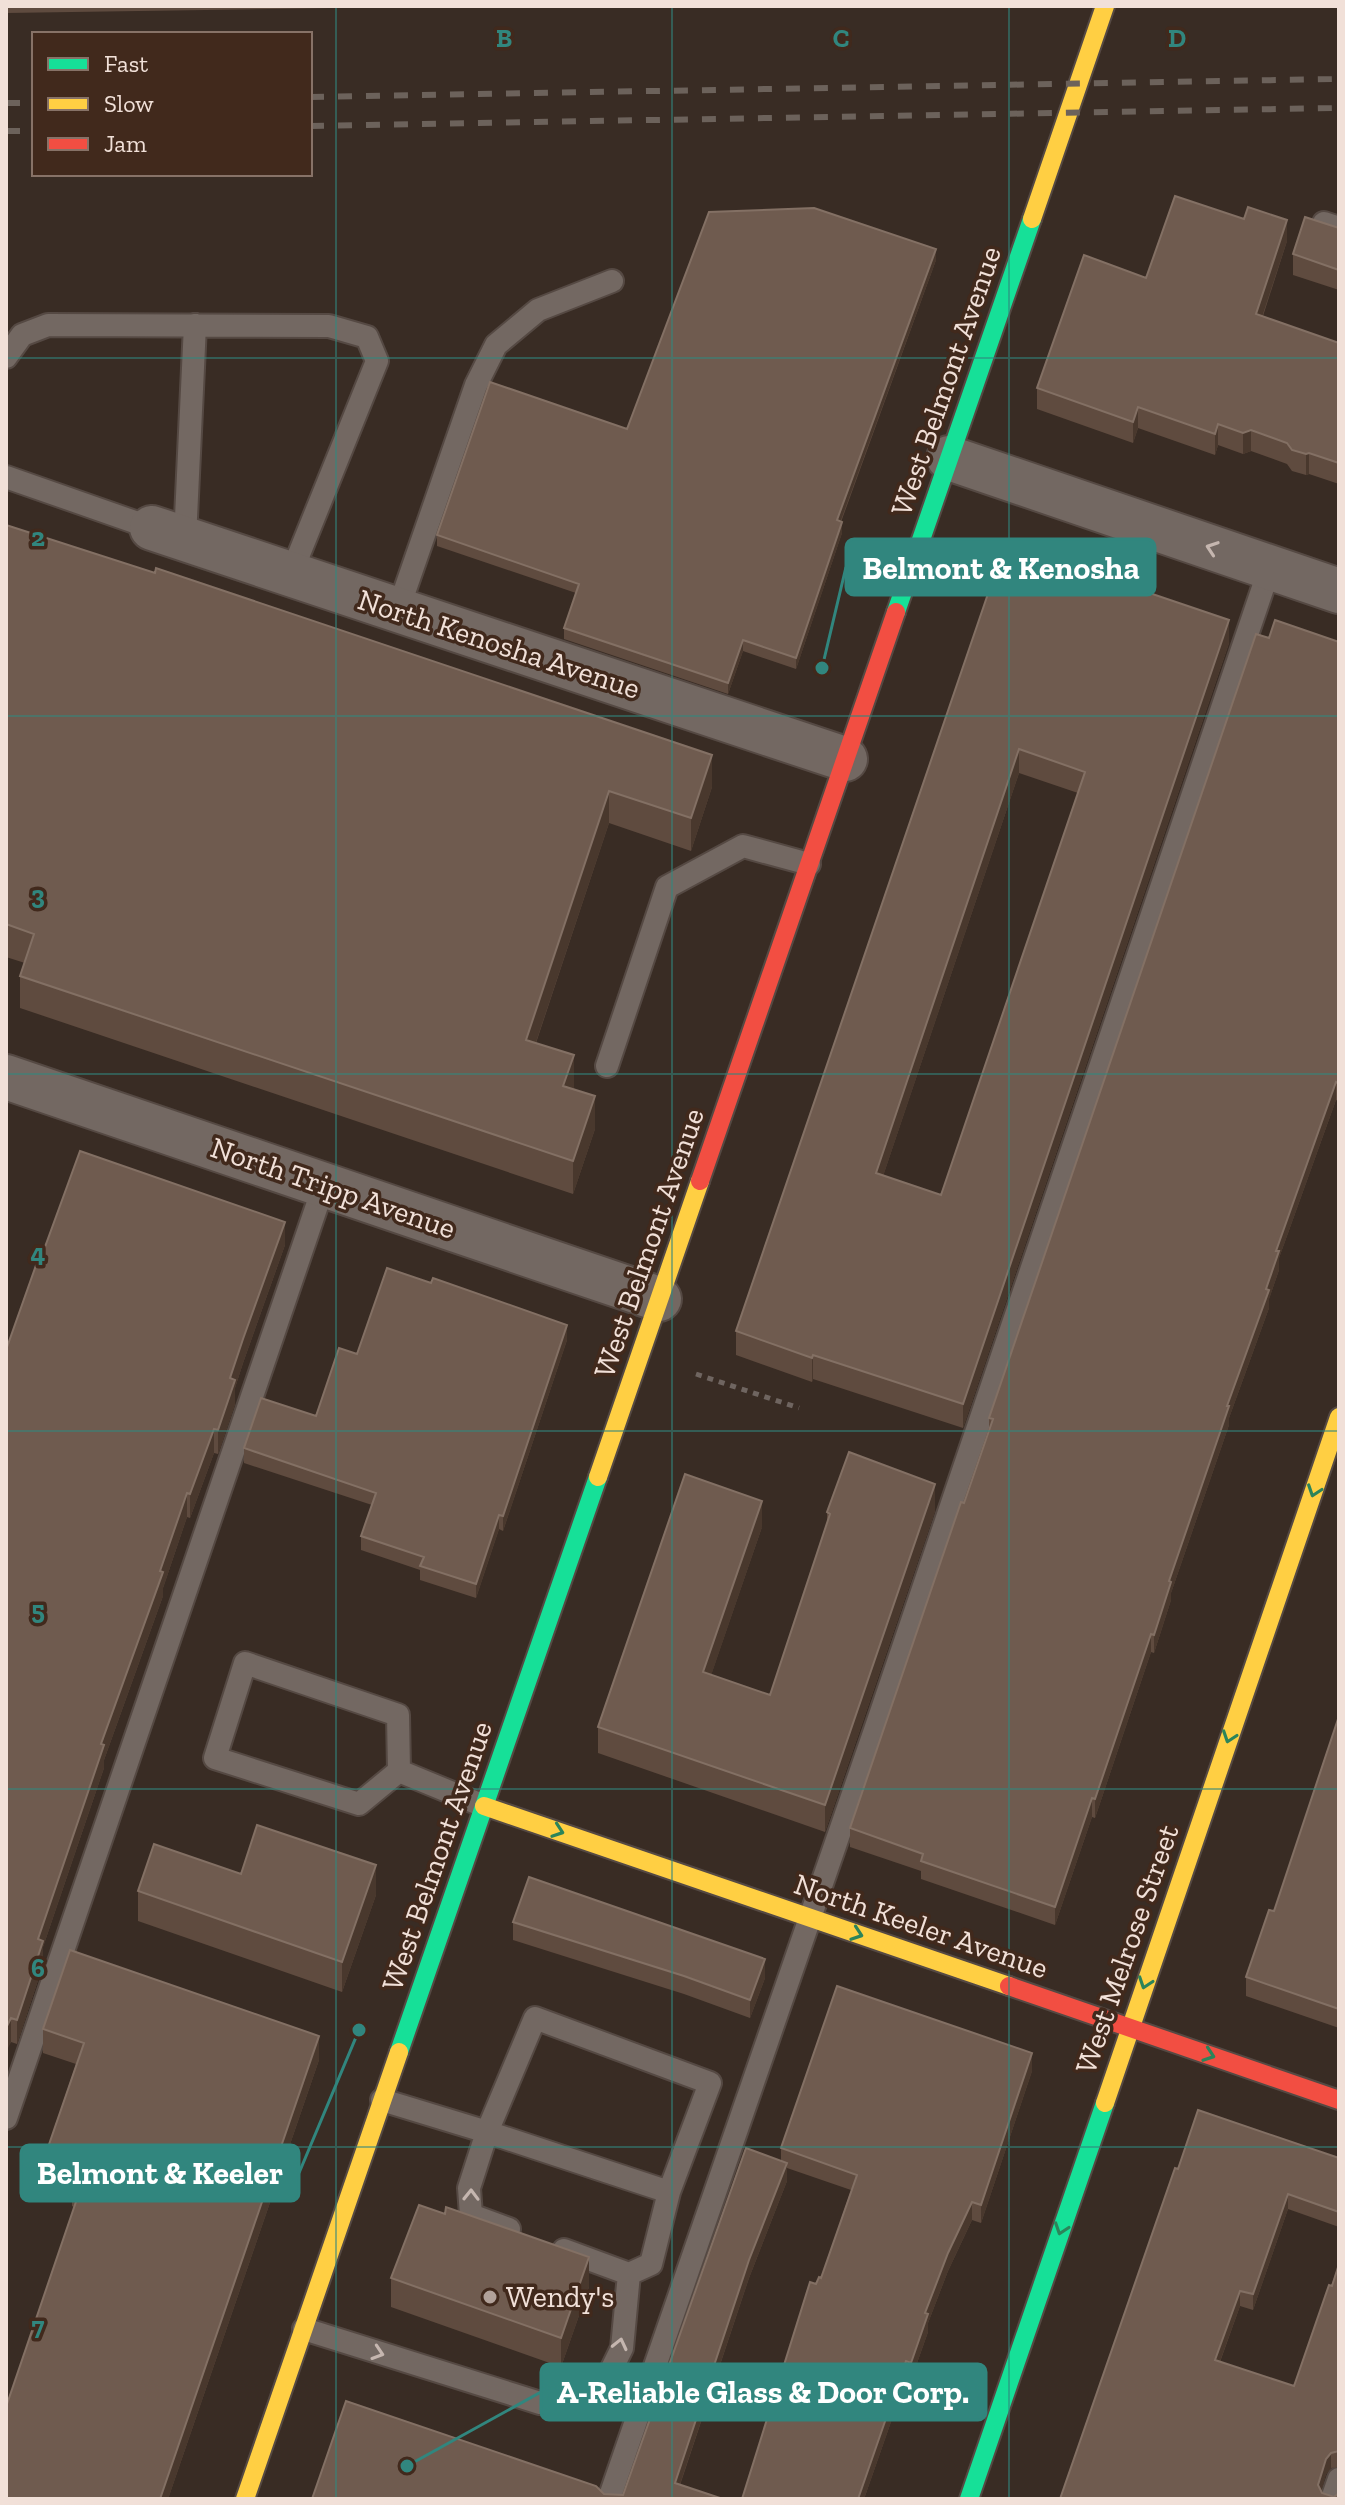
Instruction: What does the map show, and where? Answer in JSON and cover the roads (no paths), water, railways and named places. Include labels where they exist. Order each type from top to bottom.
[{"type":"main road","name":"West Belmont Avenue","points":[[245,2499],[1105,6]]},
{"type":"main road","name":"West Melrose Street","points":[[969,2499],[1339,1417]]},
{"type":"main road","name":"North Keeler Avenue","points":[[484,1806],[1339,2100]]},
{"type":"street","points":[[949,458],[1339,591]]},
{"type":"street","name":"North Kenosha Avenue","points":[[168,534],[845,759]]},
{"type":"street","name":"North Tripp Avenue","points":[[7,1080],[659,1299]]},
{"type":"lane","points":[[398,610],[476,385],[496,345],[538,310],[612,281]]},
{"type":"lane","points":[[6,357],[22,335],[48,325],[329,326],[367,337],[377,361],[291,574]]},
{"type":"lane","points":[[6,477],[168,534],[195,325]]},
{"type":"lane","points":[[609,2499],[1270,567]]},
{"type":"lane","points":[[607,1066],[667,887],[743,846],[809,864]]},
{"type":"lane","points":[[6,2118],[324,1185]]},
{"type":"lane","points":[[245,1663],[398,1715],[399,1771],[359,1804],[215,1758],[245,1663]]},
{"type":"lane","points":[[399,1771],[484,1806]]},
{"type":"lane","points":[[535,2018],[710,2083],[669,2192],[651,2264],[629,2274],[471,2215],[469,2188],[487,2132],[535,2018]]},
{"type":"lane","points":[[382,2100],[669,2192]]},
{"type":"lane","points":[[304,2329],[540,2403],[597,2399],[622,2348],[629,2274]]},
{"type":"lane","points":[[1332,2499],[1339,2479]]},
{"type":"railway","points":[[312,97],[1339,79]]},
{"type":"railway","points":[[6,103],[32,103]]},
{"type":"railway","points":[[312,126],[1339,108]]},
{"type":"railway","points":[[6,131],[32,131]]},
{"type":"place","name":"Belmont & Kenosha","points":[[822,668]]},
{"type":"place","name":"Belmont & Keeler","points":[[359,2030]]},
{"type":"place","name":"Wendy's","points":[[490,2297]]},
{"type":"place","name":"A-Reliable Glass & Door Corp.","points":[[407,2466]]}]
